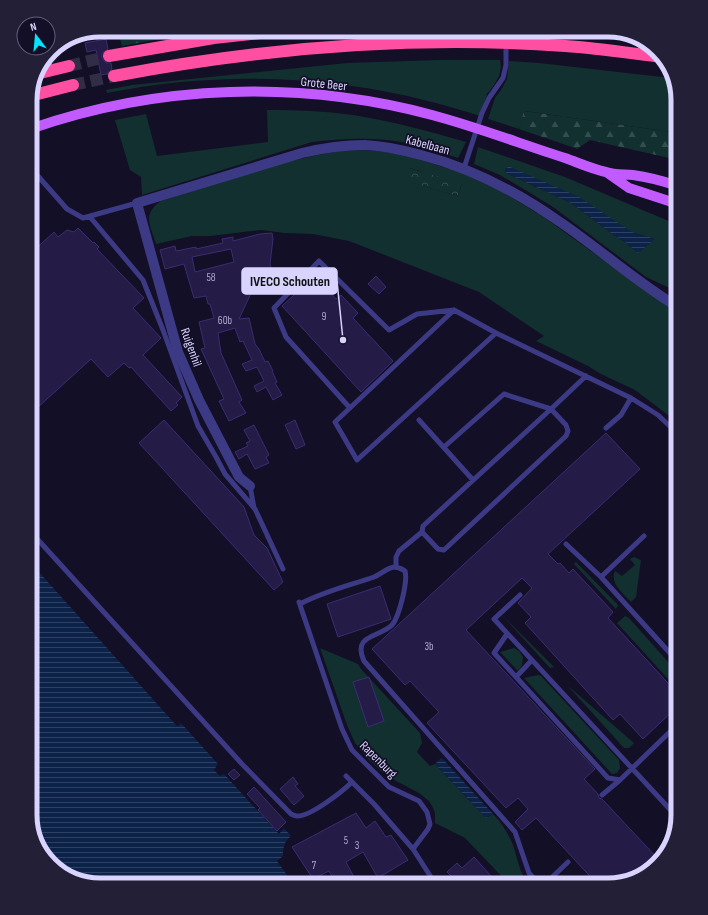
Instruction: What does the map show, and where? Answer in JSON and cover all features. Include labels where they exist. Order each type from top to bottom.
[{"type":"highway","points":[[109,56],[223,37]]},
{"type":"highway","points":[[114,76],[211,59],[288,50],[389,43],[499,43],[566,46],[652,56]]},
{"type":"highway","points":[[44,72],[69,66]]},
{"type":"highway","points":[[37,94],[73,85]]},
{"type":"main road","name":"Grote Beer","points":[[37,126],[84,112],[148,100],[220,92],[291,92],[327,95],[363,100],[433,115],[607,173],[650,178],[671,184]]},
{"type":"main road","name":"Grote Beer","points":[[607,173],[629,188],[671,202]]},
{"type":"street","name":"Kabelbaan","points":[[137,204],[302,153],[343,146],[365,145],[385,147],[434,158],[464,168],[533,203],[561,222],[643,284],[671,302]]},
{"type":"street","name":"Ruigenhil","points":[[137,204],[178,352],[199,400],[239,477],[250,486]]},
{"type":"lane","points":[[464,168],[482,113],[489,98],[503,78],[506,64],[506,37]]},
{"type":"lane","points":[[37,175],[67,209],[83,218],[137,204]]},
{"type":"lane","points":[[90,217],[143,280],[198,426],[225,474],[255,509]]},
{"type":"lane","points":[[350,408],[286,336],[274,308],[319,261],[389,330],[417,314],[454,310],[496,333],[631,398],[658,415],[671,427]]},
{"type":"lane","points":[[454,310],[335,422],[357,460],[496,333]]},
{"type":"lane","points":[[534,878],[529,873],[515,832],[364,661],[362,655],[362,643],[367,638],[393,624],[397,615],[406,576],[405,571],[396,567],[396,557],[399,551],[422,532],[423,526],[586,376]]},
{"type":"lane","points":[[422,532],[438,549],[444,550],[566,436],[568,431],[566,425],[551,409],[504,394],[444,447]]},
{"type":"lane","points":[[606,428],[620,416],[631,398]]},
{"type":"lane","points":[[419,420],[474,480]]},
{"type":"lane","points":[[250,486],[255,509],[283,569]]},
{"type":"lane","points":[[601,577],[644,536]]},
{"type":"lane","points":[[37,539],[242,764],[291,814],[298,816],[309,813],[341,792],[352,782]]},
{"type":"lane","points":[[566,544],[601,577],[671,654]]},
{"type":"lane","name":"Rapenburg","points":[[396,567],[300,603],[342,728],[352,750],[389,787],[419,801],[427,812],[430,824],[413,849]]},
{"type":"lane","points":[[520,595],[494,619],[671,810]]},
{"type":"lane","points":[[507,634],[494,653],[608,778],[620,780]]},
{"type":"lane","points":[[516,677],[532,660]]},
{"type":"lane","points":[[602,795],[620,780],[671,731]]},
{"type":"lane","points":[[346,776],[374,804],[413,849],[432,878]]},
{"type":"lane","points":[[551,878],[568,862]]},
{"type":"green space","points":[[120,37],[172,37],[122,46]]},
{"type":"green space","points":[[500,60],[501,67],[499,76],[487,94],[480,116],[388,92],[295,80],[202,80],[154,85],[107,93],[106,90],[132,85],[347,63]]},
{"type":"green space","points":[[509,61],[667,78],[670,88],[671,100],[671,132],[525,111],[519,129],[488,119],[495,98],[507,79]]},
{"type":"green space","points":[[267,110],[310,111],[353,115],[381,120],[466,142],[458,158],[396,141],[348,139],[312,142],[142,195],[141,177],[130,170],[115,120],[146,114],[157,156],[268,142]]},
{"type":"green space","points":[[524,111],[671,132],[671,158],[590,140],[577,149],[519,129]]},
{"type":"green space","points":[[478,147],[565,177],[671,222],[671,289],[646,277],[553,207],[500,175],[474,164]],"holes":[[[508,166],[632,232],[654,239],[638,253],[571,203],[506,173],[505,170]]]},
{"type":"green space","points":[[347,150],[378,151],[405,155],[465,174],[494,187],[545,218],[671,308],[671,419],[635,390],[536,341],[544,336],[479,292],[349,241],[313,234],[284,233],[261,230],[210,236],[192,236],[156,244],[150,225],[149,215],[155,206],[161,201],[300,159]],"holes":[[[410,168],[462,184],[458,196],[406,181]]]},
{"type":"green space","points":[[409,168],[462,183],[458,196],[405,181]]},
{"type":"green space","points":[[634,557],[641,560],[636,597],[631,602],[618,588],[614,580],[614,575],[615,571],[622,576],[635,565],[630,559]]},
{"type":"green space","points":[[576,562],[618,605],[616,609],[574,564]]},
{"type":"green space","points":[[501,614],[554,667],[550,668]]},
{"type":"green space","points":[[625,616],[629,618],[671,665],[671,682],[617,623]]},
{"type":"green space","points":[[320,648],[358,664],[420,733],[422,743],[417,752],[430,766],[435,764],[486,818],[493,814],[496,817],[509,836],[525,878],[503,878],[465,838],[435,823],[435,813],[429,801],[419,793],[382,772],[368,759],[355,743],[347,725]]},
{"type":"green space","points":[[514,648],[519,651],[523,657],[522,665],[518,671],[500,652]]},
{"type":"green space","points":[[538,675],[541,676],[619,760],[620,768],[617,773],[612,774],[524,678]]},
{"type":"green space","points":[[567,685],[634,743],[629,748],[624,748]]},
{"type":"water","points":[[508,166],[579,197],[632,232],[655,239],[638,253],[571,203],[506,173],[505,170]]},
{"type":"water","points":[[37,570],[176,725],[178,726],[181,723],[218,764],[214,770],[220,776],[224,774],[279,834],[284,828],[291,836],[284,845],[283,856],[277,861],[289,878],[100,878],[84,876],[69,870],[48,850],[40,835],[37,815]]},
{"type":"water","points":[[441,758],[493,814],[486,818],[435,764]]},
{"type":"building","points":[[106,39],[108,49],[102,53],[102,58],[106,63],[111,63],[112,69],[107,74],[101,75],[96,50],[87,52],[85,43]]},
{"type":"building","points":[[78,228],[93,243],[94,242],[99,247],[97,249],[144,298],[133,308],[161,338],[143,355],[182,397],[176,403],[178,405],[171,411],[131,367],[129,368],[124,363],[108,377],[91,359],[37,408],[37,248],[54,232],[58,237],[67,230],[74,232]]},
{"type":"building","points":[[272,233],[271,268],[259,271],[263,288],[252,291],[239,319],[249,318],[255,344],[265,362],[268,361],[277,382],[275,383],[282,395],[273,400],[266,387],[257,392],[254,386],[264,381],[257,367],[246,371],[242,364],[252,360],[243,341],[240,342],[235,328],[218,333],[221,353],[242,400],[239,402],[246,413],[229,421],[219,401],[224,399],[201,349],[205,348],[199,322],[214,318],[210,304],[208,304],[206,296],[194,298],[184,264],[165,269],[160,250],[175,246],[176,251],[196,247],[196,249],[223,243],[222,239],[233,237],[233,241],[260,234]],"holes":[[[231,249],[234,262],[195,272],[192,257]]]},
{"type":"building","points":[[315,276],[336,299],[341,295],[358,313],[353,318],[393,361],[361,392],[282,306]]},
{"type":"building","points":[[376,276],[386,287],[379,294],[368,284]]},
{"type":"building","points":[[164,420],[244,507],[254,535],[267,548],[283,582],[274,590],[139,443]]},
{"type":"building","points":[[295,420],[305,445],[296,449],[285,425]]},
{"type":"building","points":[[254,425],[269,455],[266,457],[269,463],[255,469],[247,454],[239,459],[235,452],[248,446],[246,443],[250,441],[244,430]]},
{"type":"building","points":[[606,433],[640,469],[548,554],[558,564],[560,563],[569,573],[573,569],[613,612],[608,618],[671,686],[671,713],[643,739],[620,714],[613,720],[525,623],[531,617],[518,603],[532,588],[522,578],[466,630],[595,769],[584,779],[598,794],[599,798],[602,799],[655,856],[643,867],[624,876],[592,878],[536,818],[522,830],[515,822],[528,809],[518,798],[506,808],[427,723],[439,712],[410,681],[405,685],[372,649]]},
{"type":"building","points":[[380,586],[391,619],[338,637],[327,604]]},
{"type":"building","points":[[369,677],[384,721],[368,727],[353,682]]},
{"type":"building","points":[[234,769],[240,775],[234,780],[228,774]]},
{"type":"building","points":[[293,777],[298,784],[295,786],[304,796],[294,805],[280,789]]},
{"type":"building","points":[[254,787],[286,822],[277,831],[258,810],[260,808],[247,794]]},
{"type":"building","points":[[356,813],[366,828],[375,821],[386,837],[391,835],[408,860],[378,878],[363,852],[346,862],[354,878],[333,878],[329,871],[312,878],[292,847]]},
{"type":"building","points":[[474,857],[493,878],[451,878],[452,877],[447,872],[457,863],[462,868]]},
{"type":"tunnel","points":[[69,66],[109,56]]},
{"type":"tunnel","points":[[73,85],[114,76]]},
{"type":"place","name":"IVECO Schouten","points":[[343,340]]}]
